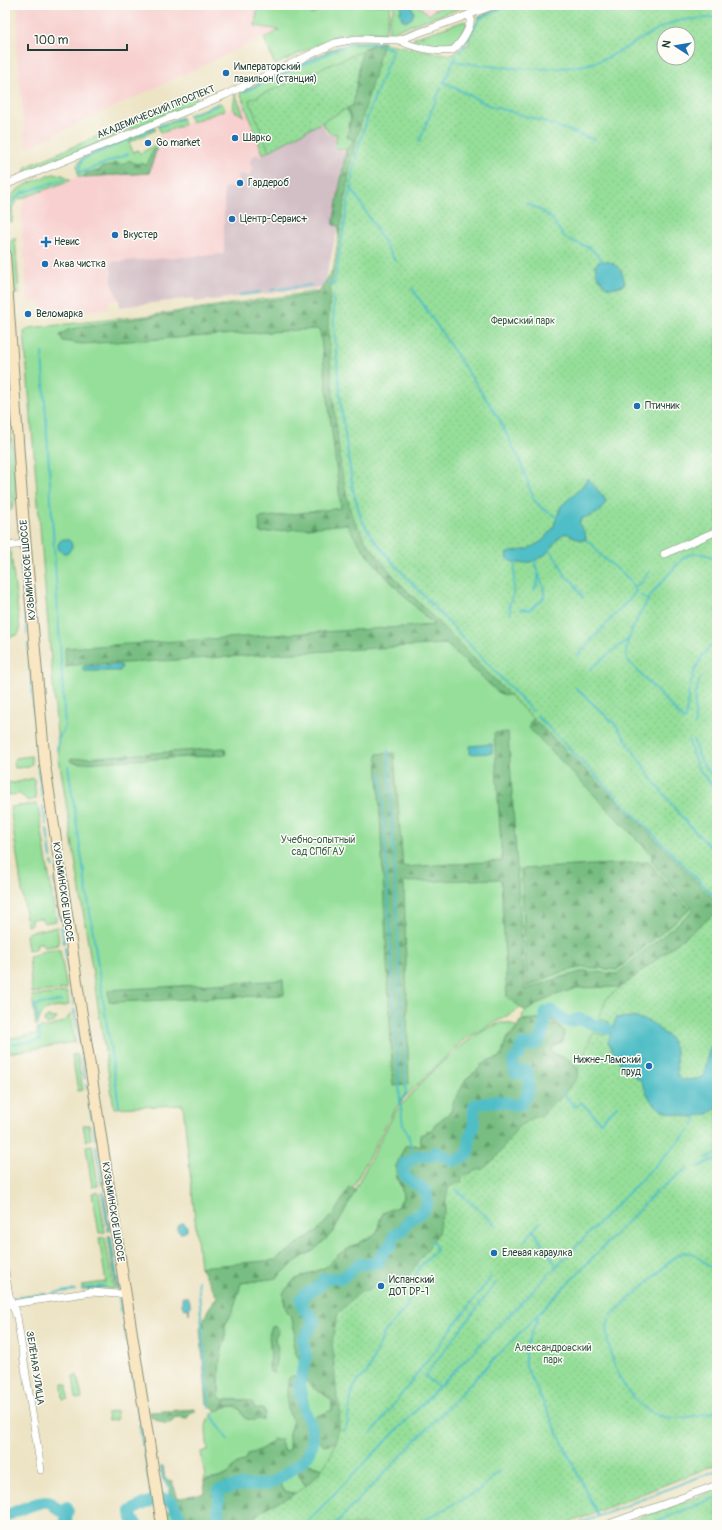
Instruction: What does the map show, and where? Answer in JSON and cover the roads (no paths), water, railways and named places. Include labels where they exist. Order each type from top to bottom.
[{"type":"main road","name":"КУЗЬМИНСКОЕ ШОССЕ","points":[[5,254],[26,544],[49,793],[162,1525]]},
{"type":"street","name":"АКАДЕМИЧЕСКИЙ ПРОСПЕКТ","points":[[5,185],[229,93],[335,43],[356,39],[399,40],[495,5]]},
{"type":"street","points":[[399,40],[407,45],[453,50],[458,45],[471,24],[470,14]]},
{"type":"street","points":[[664,554],[717,531]]},
{"type":"street","points":[[5,546],[26,544]]},
{"type":"street","name":"ЗЕЛЁНАЯ УЛИЦА","points":[[5,1270],[8,1304],[14,1307],[17,1317],[41,1470]]},
{"type":"street","points":[[8,1304],[92,1292],[117,1294],[125,1293]]},
{"type":"street","points":[[606,1525],[717,1485]]},
{"type":"water","points":[[402,5],[411,5],[414,13],[412,18],[407,21],[403,20],[400,14]]},
{"type":"water","points":[[607,261],[614,264],[620,270],[624,277],[624,285],[611,288],[606,287],[597,275],[595,266],[598,262]]},
{"type":"water","points":[[588,478],[606,500],[600,511],[594,515],[582,518],[579,524],[585,533],[586,540],[580,540],[566,533],[557,539],[547,553],[538,559],[527,563],[516,563],[506,558],[507,553],[528,549],[542,541],[553,528],[561,506],[580,489]]},
{"type":"water","points":[[65,539],[70,541],[72,546],[70,551],[65,553],[60,551],[58,546],[60,541]]},
{"type":"water","points":[[84,666],[122,666],[120,671],[84,671],[82,668]]},
{"type":"water","points":[[492,744],[492,753],[470,754],[470,746]]},
{"type":"water","name":"Нижне-Ламский пруд","points":[[632,1017],[649,1021],[671,1039],[676,1050],[677,1075],[682,1080],[697,1079],[704,1076],[709,1050],[717,1038],[717,1108],[708,1114],[691,1117],[670,1113],[660,1109],[651,1101],[641,1081],[623,1068],[608,1042],[616,1018]]},
{"type":"water","points":[[180,1223],[184,1223],[187,1228],[184,1233],[180,1233],[177,1230],[177,1226]]},
{"type":"water","points":[[182,1297],[188,1297],[189,1299],[189,1314],[188,1308],[185,1309],[182,1305]]},
{"type":"waterway","points":[[460,52],[480,18],[510,5]]},
{"type":"waterway","points":[[453,61],[507,68],[565,68],[599,61],[609,57],[668,24],[683,20],[717,17]]},
{"type":"waterway","points":[[244,92],[346,45],[371,43],[382,45],[393,50],[370,109],[356,155],[334,285]]},
{"type":"waterway","points":[[444,82],[456,56]]},
{"type":"waterway","points":[[444,82],[488,105],[542,121],[595,140]]},
{"type":"waterway","points":[[419,142],[441,87]]},
{"type":"waterway","points":[[191,115],[218,105]]},
{"type":"waterway","points":[[159,126],[181,119]]},
{"type":"waterway","points":[[137,135],[154,128]]},
{"type":"waterway","points":[[128,154],[80,173],[80,165],[83,159],[132,138]]},
{"type":"waterway","points":[[10,211],[10,203],[22,193],[65,179]]},
{"type":"waterway","points":[[350,185],[395,261]]},
{"type":"waterway","points":[[526,203],[542,211],[552,219],[565,238],[590,248],[603,261]]},
{"type":"waterway","points":[[328,283],[334,283]]},
{"type":"waterway","points":[[271,290],[311,285]]},
{"type":"waterway","points":[[412,288],[498,417],[520,461],[534,500],[543,509],[557,517]]},
{"type":"waterway","points":[[239,295],[260,292]]},
{"type":"waterway","points":[[333,295],[341,406],[353,490],[361,518],[372,537],[395,565],[532,711]]},
{"type":"waterway","points":[[42,353],[65,726],[58,740],[57,750]]},
{"type":"waterway","points":[[577,656],[636,592],[629,579],[600,555],[593,545],[586,540]]},
{"type":"waterway","points":[[550,550],[562,568],[565,576],[573,582],[583,598]]},
{"type":"waterway","points":[[717,560],[701,554],[692,554],[684,557],[656,589],[643,608],[629,638],[626,655],[628,661],[684,720],[686,719],[690,686],[697,666],[702,657],[717,641]]},
{"type":"waterway","points":[[521,609],[529,610],[544,598],[544,589],[534,560]]},
{"type":"waterway","points":[[511,613],[509,605],[513,596],[515,562]]},
{"type":"waterway","points":[[21,563],[27,634]]},
{"type":"waterway","points":[[634,587],[642,582],[650,571]]},
{"type":"waterway","points":[[534,590],[538,581],[538,575]]},
{"type":"waterway","points":[[641,596],[648,600]]},
{"type":"waterway","points":[[590,669],[628,639]]},
{"type":"waterway","points":[[28,644],[37,748]]},
{"type":"waterway","points":[[695,725],[695,694],[700,679]]},
{"type":"waterway","points":[[576,688],[616,725],[654,782],[685,821],[717,854]]},
{"type":"waterway","points":[[537,716],[717,899]]},
{"type":"waterway","points":[[689,740],[698,768],[717,790]]},
{"type":"waterway","points":[[694,740],[697,752],[702,762],[717,780]]},
{"type":"waterway","points":[[388,750],[406,1094],[400,1100]]},
{"type":"waterway","points":[[37,756],[38,761]]},
{"type":"waterway","points":[[68,766],[119,1106]]},
{"type":"waterway","points":[[38,769],[42,796]]},
{"type":"waterway","points":[[381,773],[400,1101],[403,1125],[408,1134],[414,1158]]},
{"type":"waterway","points":[[43,806],[46,824]]},
{"type":"waterway","points":[[47,829],[51,857]]},
{"type":"waterway","points":[[52,862],[53,867]]},
{"type":"waterway","points":[[54,880],[55,886]]},
{"type":"waterway","points":[[56,891],[60,919]]},
{"type":"waterway","points":[[61,927],[64,943]]},
{"type":"waterway","points":[[65,948],[71,988]]},
{"type":"waterway","points":[[72,993],[74,1005]]},
{"type":"waterway","points":[[38,1023],[35,1005],[61,1001]]},
{"type":"waterway","points":[[74,1010],[81,1049]]},
{"type":"waterway","points":[[218,1525],[219,1490],[236,1486],[267,1484],[280,1478],[304,1460],[308,1455],[313,1440],[311,1426],[304,1409],[299,1385],[306,1356],[303,1340],[314,1321],[303,1308],[301,1299],[304,1295],[318,1287],[324,1279],[342,1278],[359,1264],[379,1262],[383,1252],[392,1244],[395,1235],[403,1230],[410,1220],[423,1211],[426,1207],[426,1191],[407,1177],[403,1169],[404,1164],[418,1156],[432,1156],[435,1152],[454,1161],[465,1156],[469,1152],[469,1138],[474,1127],[474,1107],[476,1104],[499,1101],[515,1105],[521,1104],[524,1101],[529,1084],[528,1075],[526,1071],[516,1073],[513,1065],[514,1059],[520,1054],[521,1046],[533,1045],[540,1040],[546,1012],[550,1010],[566,1021],[579,1019],[607,1029]]},
{"type":"waterway","points":[[5,1042],[12,1044],[40,1040],[39,1029]]},
{"type":"waterway","points":[[81,1054],[85,1079]]},
{"type":"waterway","points":[[86,1084],[87,1088]]},
{"type":"waterway","points":[[562,1092],[575,1107],[581,1102],[600,1122],[617,1106]]},
{"type":"waterway","points":[[89,1103],[92,1119]]},
{"type":"waterway","points":[[694,1125],[696,1117]]},
{"type":"waterway","points":[[93,1125],[95,1139]]},
{"type":"waterway","points":[[304,1525],[690,1130]]},
{"type":"waterway","points":[[96,1146],[102,1185]]},
{"type":"waterway","points":[[706,1158],[717,1154]]},
{"type":"waterway","points":[[698,1167],[717,1158]]},
{"type":"waterway","points":[[334,1525],[656,1192],[688,1168]]},
{"type":"waterway","points":[[457,1190],[496,1226]]},
{"type":"waterway","points":[[103,1192],[109,1231]]},
{"type":"waterway","points":[[524,1242],[540,1222]]},
{"type":"waterway","points":[[533,1230],[557,1266]]},
{"type":"waterway","points":[[110,1236],[118,1290]]},
{"type":"waterway","points":[[343,1431],[347,1425],[352,1391],[359,1380],[367,1373],[385,1332],[406,1307],[410,1299],[415,1276],[420,1267],[436,1250],[435,1245],[431,1241]]},
{"type":"waterway","points":[[717,1272],[694,1254],[684,1252],[676,1256],[613,1313],[608,1321],[607,1330],[609,1347],[618,1374],[628,1392],[645,1408],[660,1416],[674,1418],[696,1416],[717,1411]]},
{"type":"waterway","points":[[372,1433],[491,1277]]},
{"type":"waterway","points":[[198,1281],[209,1408]]},
{"type":"waterway","points":[[439,1387],[425,1376],[496,1283]]},
{"type":"waterway","points":[[82,1289],[105,1286]]},
{"type":"waterway","points":[[53,1293],[75,1290]]},
{"type":"waterway","points":[[13,1298],[46,1294]]},
{"type":"waterway","points":[[119,1299],[123,1319]]},
{"type":"waterway","points":[[538,1317],[525,1351],[525,1365],[598,1516]]},
{"type":"waterway","points":[[124,1324],[126,1341]]},
{"type":"waterway","points":[[128,1347],[131,1366]]},
{"type":"waterway","points":[[132,1371],[135,1392]]},
{"type":"waterway","points":[[136,1400],[139,1419]]},
{"type":"waterway","points":[[211,1414],[228,1440]]},
{"type":"waterway","points":[[140,1424],[143,1445]]},
{"type":"waterway","points":[[144,1450],[147,1468]]},
{"type":"waterway","points":[[161,1467],[163,1479],[171,1488],[167,1499]]},
{"type":"waterway","points":[[576,1525],[717,1470]]},
{"type":"waterway","points":[[416,1525],[479,1490],[499,1471]]},
{"type":"waterway","points":[[147,1472],[150,1483]]},
{"type":"waterway","points":[[150,1489],[151,1502]]},
{"type":"waterway","points":[[647,1525],[717,1497]]},
{"type":"waterway","points":[[137,1525],[132,1519],[131,1511],[151,1501],[162,1499],[172,1502],[184,1525]]},
{"type":"waterway","points":[[5,1516],[35,1504],[47,1502],[51,1503],[61,1511],[67,1507],[68,1510],[65,1525]]},
{"type":"place","name":"Императорский павильон (станция)","points":[[226,73]]},
{"type":"place","name":"Шарко","points":[[235,138]]},
{"type":"place","name":"Go market","points":[[148,143]]},
{"type":"place","name":"Гардероб","points":[[240,183]]},
{"type":"place","name":"Центр-Сервис+","points":[[232,219]]},
{"type":"place","name":"Вкустер","points":[[115,235]]},
{"type":"place","name":"Невис","points":[[46,242]]},
{"type":"place","name":"Аква чистка","points":[[45,264]]},
{"type":"place","name":"Веломарка","points":[[28,314]]},
{"type":"place","name":"Птичник","points":[[637,406]]},
{"type":"place","name":"Нижне-Ламский пруд","points":[[649,1066]]},
{"type":"place","name":"Елевая караулка","points":[[494,1253]]},
{"type":"place","name":"Испанский ДОТ DP-1","points":[[381,1286]]},
{"type":"park label","name":"Фермский парк","points":[[523,321]]},
{"type":"park label","name":"Учебно-опытный сад СПбГАУ","points":[[318,846]]},
{"type":"park label","name":"Александровский парк","points":[[553,1354]]}]
